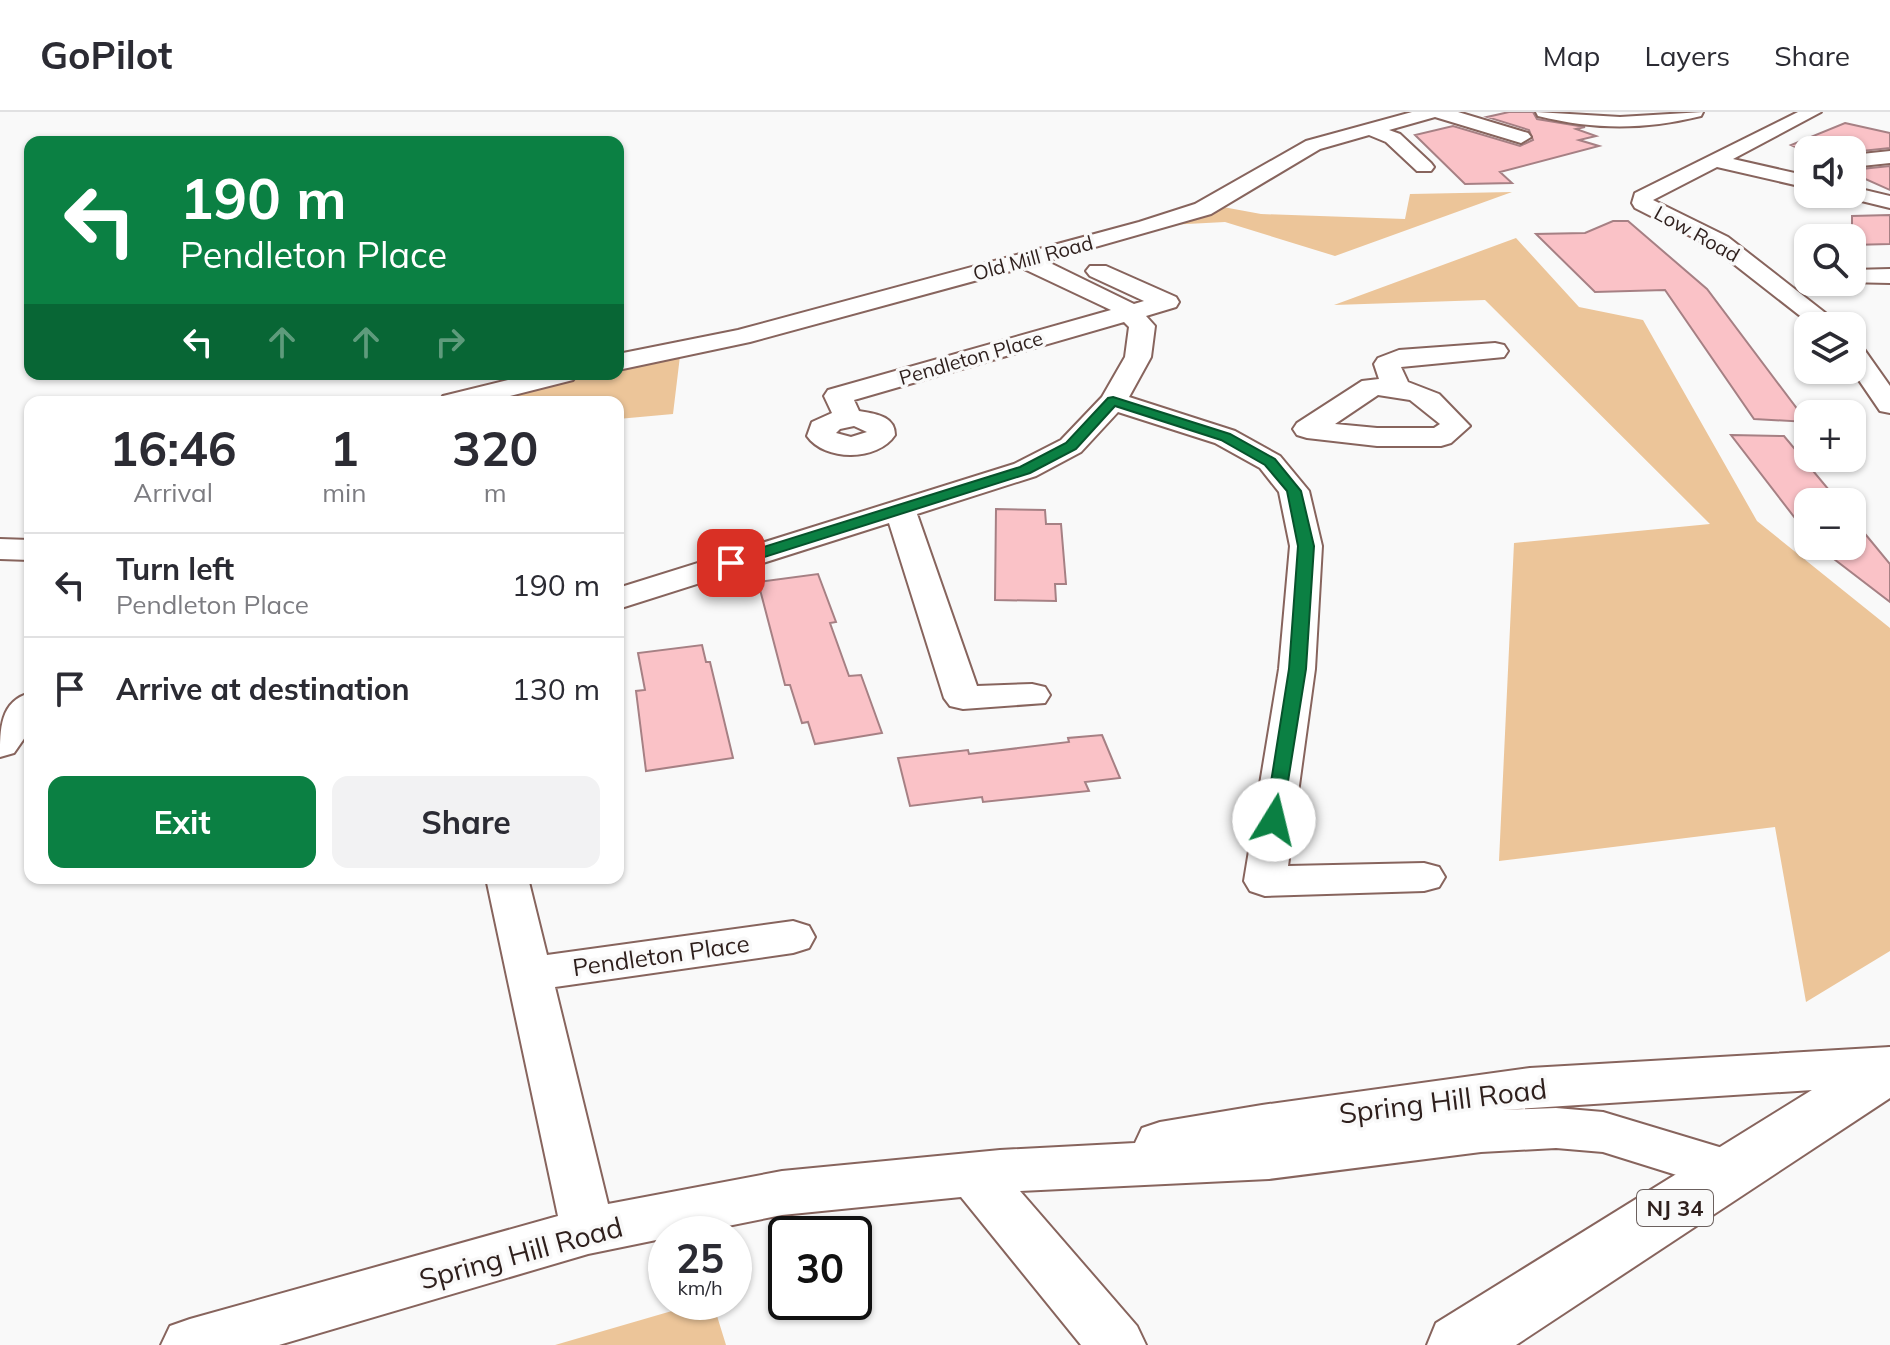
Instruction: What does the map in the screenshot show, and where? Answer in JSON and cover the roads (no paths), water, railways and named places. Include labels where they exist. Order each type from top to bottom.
[{"type":"main road","name":"NJ 34","points":[[1460,1345],[1890,1067]]},
{"type":"street","name":"Old Mill Road","points":[[624,361],[741,337],[1203,209],[1313,145],[1435,112]]},
{"type":"street","points":[[1435,112],[1521,137]]},
{"type":"street","points":[[1545,112],[1578,121],[1628,125],[1694,112]]},
{"type":"street","name":"Low Road","points":[[1811,312],[1720,242],[1643,203],[1642,197],[1812,112]]},
{"type":"street","points":[[1370,129],[1393,138],[1424,167]]},
{"type":"street","points":[[1866,160],[1890,157]]},
{"type":"street","points":[[1716,161],[1794,179]]},
{"type":"street","points":[[1776,175],[1794,170]]},
{"type":"street","points":[[1866,196],[1890,202]]},
{"type":"street","points":[[624,597],[1037,464],[1071,446],[1113,401],[1138,357],[1142,326],[1122,306],[1024,260]]},
{"type":"street","name":"Pendleton Place","points":[[848,418],[838,396],[1167,302],[1089,266]]},
{"type":"street","points":[[1866,277],[1890,276]]},
{"type":"street","points":[[1769,279],[1794,278]]},
{"type":"street","points":[[1396,387],[1387,364],[1399,358],[1495,351]]},
{"type":"street","points":[[1866,371],[1890,405]]},
{"type":"street","points":[[477,396],[540,380]]},
{"type":"street","points":[[1230,440],[1307,429],[1377,437],[1441,437],[1456,426],[1439,403],[1396,387],[1372,387],[1307,429]]},
{"type":"street","points":[[1113,401],[1230,440],[1270,462],[1294,491],[1306,546],[1297,669],[1265,881],[1424,877]]},
{"type":"street","points":[[900,509],[963,698],[1032,695]]},
{"type":"street","points":[[0,549],[24,550]]},
{"type":"street","points":[[0,745],[24,712]]},
{"type":"street","points":[[508,884],[588,1231]]},
{"type":"street","name":"Pendleton Place","points":[[530,974],[793,937]]},
{"type":"street","name":"Spring Hill Road","points":[[987,1173],[1262,1125],[1530,1087],[1890,1067]]},
{"type":"street","name":"Spring Hill Road","points":[[190,1345],[588,1231],[782,1193],[987,1173],[1269,1158],[1481,1132],[1556,1128],[1603,1132],[1731,1171]]},
{"type":"street","points":[[987,1173],[1117,1345]]}]
